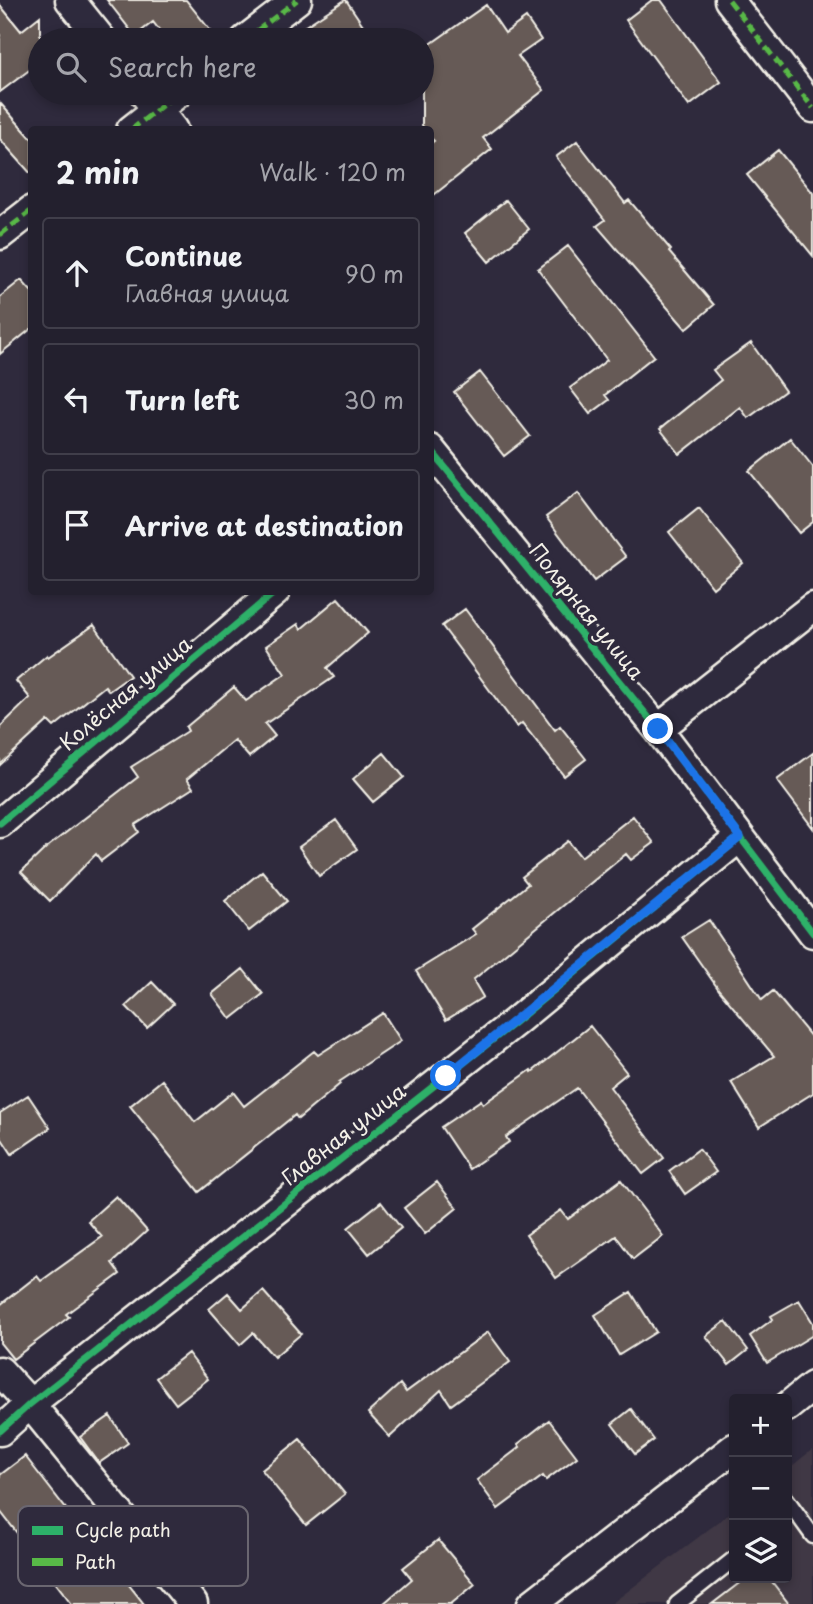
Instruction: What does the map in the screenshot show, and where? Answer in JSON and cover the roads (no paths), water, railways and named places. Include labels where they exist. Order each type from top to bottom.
[{"type":"street","points":[[71,0],[93,28]]},
{"type":"street","points":[[261,28],[297,0]]},
{"type":"street","points":[[729,0],[813,108]]},
{"type":"street","points":[[136,126],[163,106]]},
{"type":"street","points":[[0,235],[28,213]]},
{"type":"street","name":"Полярная улица","points":[[434,458],[658,729],[805,918]]},
{"type":"street","name":"Колёсная улица","points":[[0,823],[271,595]]},
{"type":"street","points":[[658,729],[813,607]]},
{"type":"street","name":"Главная улица","points":[[0,1431],[30,1404],[515,1022],[740,837]]},
{"type":"street","points":[[0,1371],[113,1506]]},
{"type":"street","points":[[792,1403],[813,1386]]},
{"type":"street","points":[[532,1604],[729,1452]]},
{"type":"street","points":[[178,1586],[193,1604]]},
{"type":"lane","points":[[792,1512],[813,1536]]},
{"type":"lane","points":[[677,1604],[729,1563]]}]
